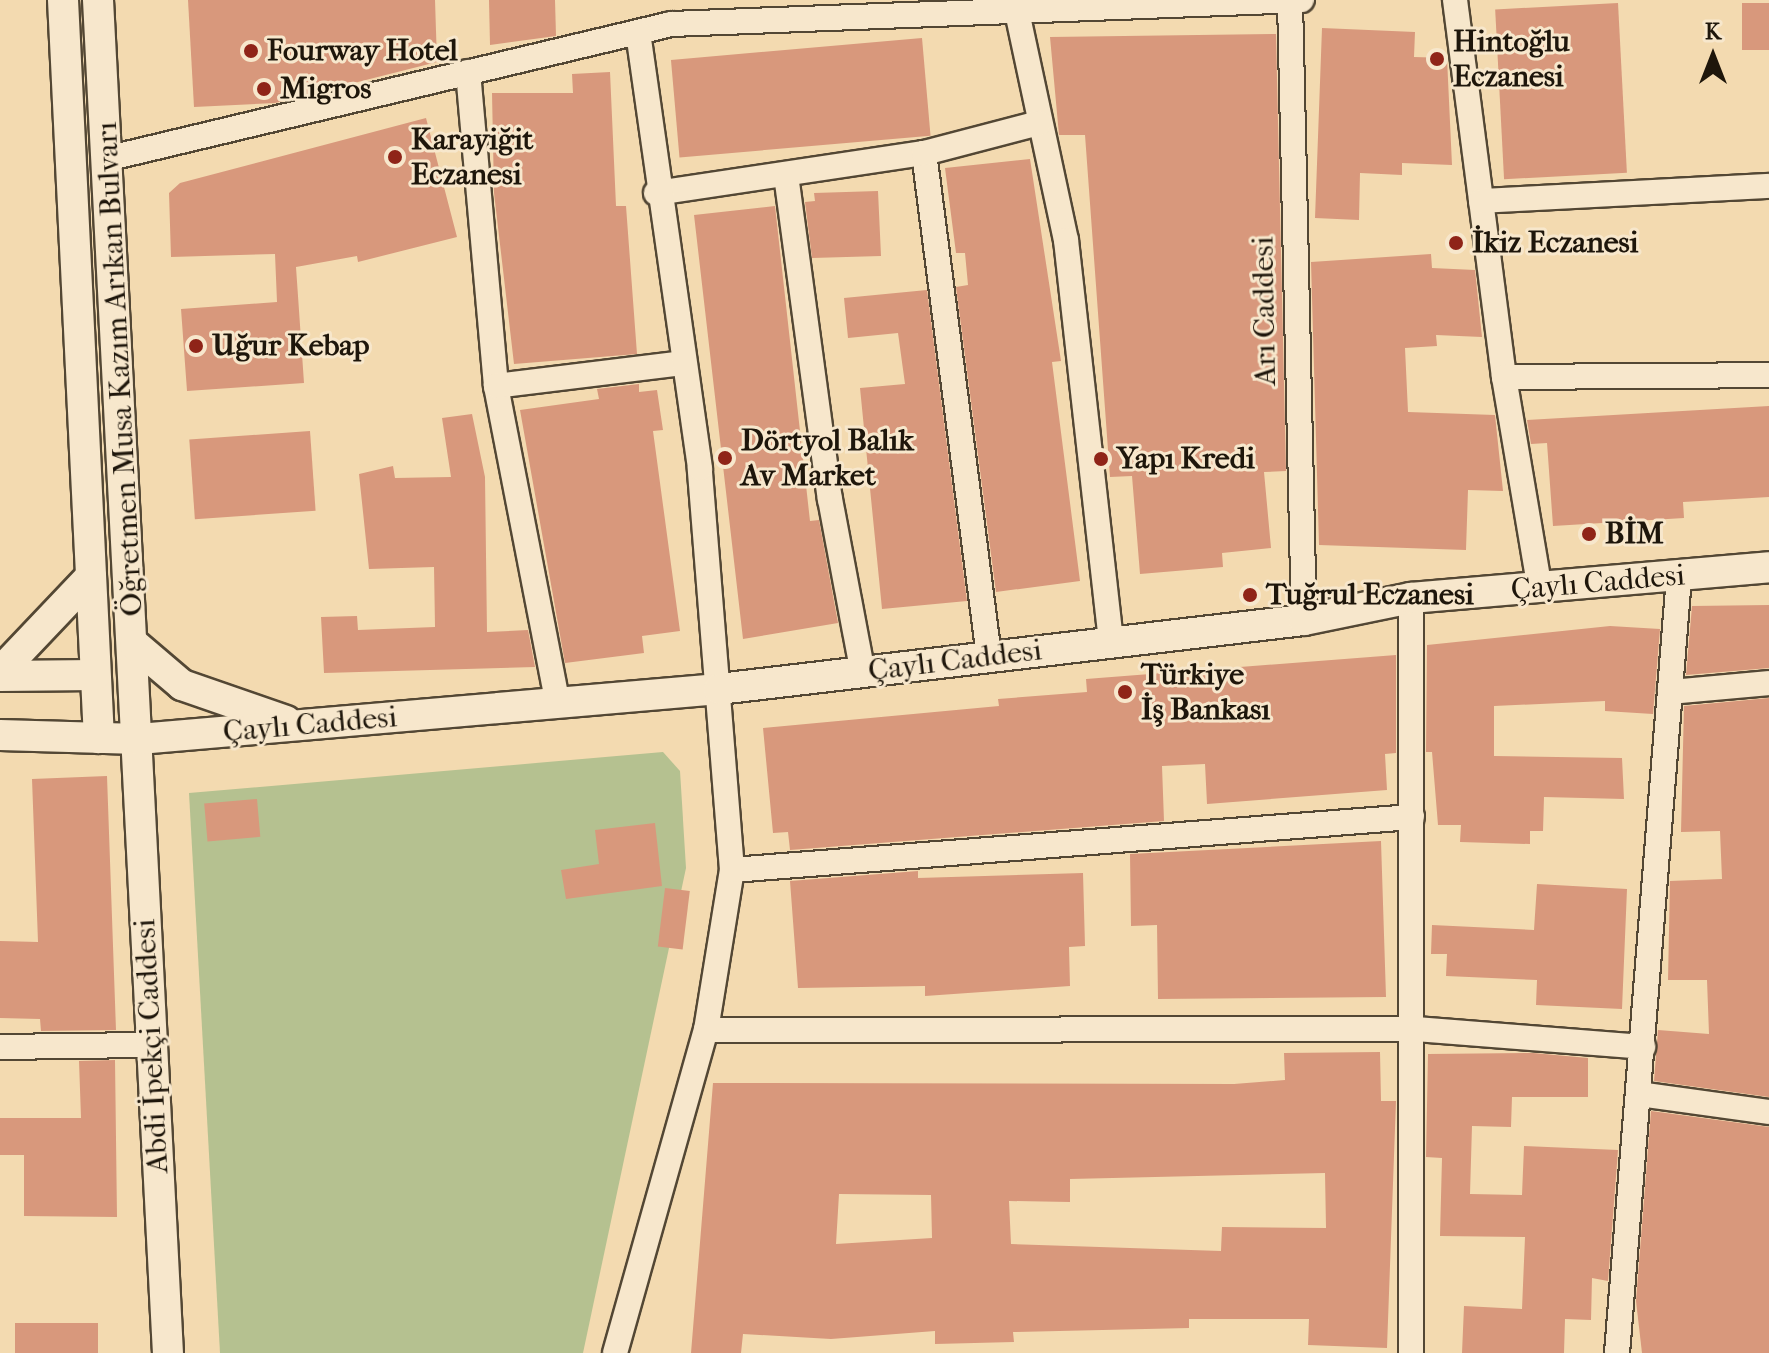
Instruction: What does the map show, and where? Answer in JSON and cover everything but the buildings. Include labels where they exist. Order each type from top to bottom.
[{"type":"street","name":"Öğretmen Musa Kazım Arıkan Bulvarı","points":[[63,0],[99,738]]},
{"type":"street","name":"Öğretmen Musa Kazım Arıkan Bulvarı","points":[[98,0],[110,158],[139,739]]},
{"type":"street","points":[[69,163],[110,158],[638,32],[672,12],[1294,0]]},
{"type":"street","name":"Arı Caddesi","points":[[1294,0],[1304,620]]},
{"type":"street","points":[[1455,0],[1504,377],[1540,589]]},
{"type":"street","points":[[1016,7],[1066,240],[1111,642]]},
{"type":"street","points":[[615,1353],[706,1030],[732,870],[700,468],[656,193],[638,32]]},
{"type":"street","points":[[468,72],[496,386],[558,704]]},
{"type":"street","points":[[656,193],[924,153],[1039,123]]},
{"type":"street","points":[[924,153],[989,656]]},
{"type":"street","points":[[786,175],[830,499],[863,674]]},
{"type":"street","points":[[1481,201],[1769,186]]},
{"type":"street","points":[[496,386],[683,363]]},
{"type":"street","points":[[1504,377],[1769,375]]},
{"type":"street","name":"Çaylı Caddesi","points":[[0,735],[139,739],[719,689],[1304,620],[1411,598],[1769,567]]},
{"type":"street","points":[[0,674],[91,576]]},
{"type":"street","points":[[1617,1353],[1679,577]]},
{"type":"street","points":[[1411,598],[1415,1029],[1411,1353]]},
{"type":"street","points":[[135,645],[182,685],[303,726]]},
{"type":"street","points":[[0,674],[95,675]]},
{"type":"street","points":[[1670,692],[1769,683]]},
{"type":"street","name":"Abdi İpekçi Caddesi","points":[[139,739],[150,1045],[168,1353]]},
{"type":"street","points":[[732,870],[1412,817]]},
{"type":"street","points":[[706,1030],[1415,1029],[1643,1047]]},
{"type":"street","points":[[0,1047],[150,1045]]},
{"type":"street","points":[[1639,1094],[1769,1112]]},
{"type":"green space","points":[[663,752],[680,771],[686,868],[583,1353],[220,1353],[189,793]]},
{"type":"place","name":"Fourway Hotel","points":[[251,51]]},
{"type":"place","name":"Hintoğlu Eczanesi","points":[[1437,59]]},
{"type":"place","name":"Migros","points":[[264,89]]},
{"type":"place","name":"Karayiğit Eczanesi","points":[[395,157]]},
{"type":"place","name":"İkiz Eczanesi","points":[[1456,243]]},
{"type":"place","name":"Uğur Kebap","points":[[196,346]]},
{"type":"place","name":"Dörtyol Balık Av Market","points":[[725,458]]},
{"type":"place","name":"Yapı Kredi","points":[[1101,459]]},
{"type":"place","name":"BİM","points":[[1589,534]]},
{"type":"place","name":"Tuğrul Eczanesi","points":[[1250,595]]},
{"type":"place","name":"Türkiye İş Bankası","points":[[1125,692]]}]
